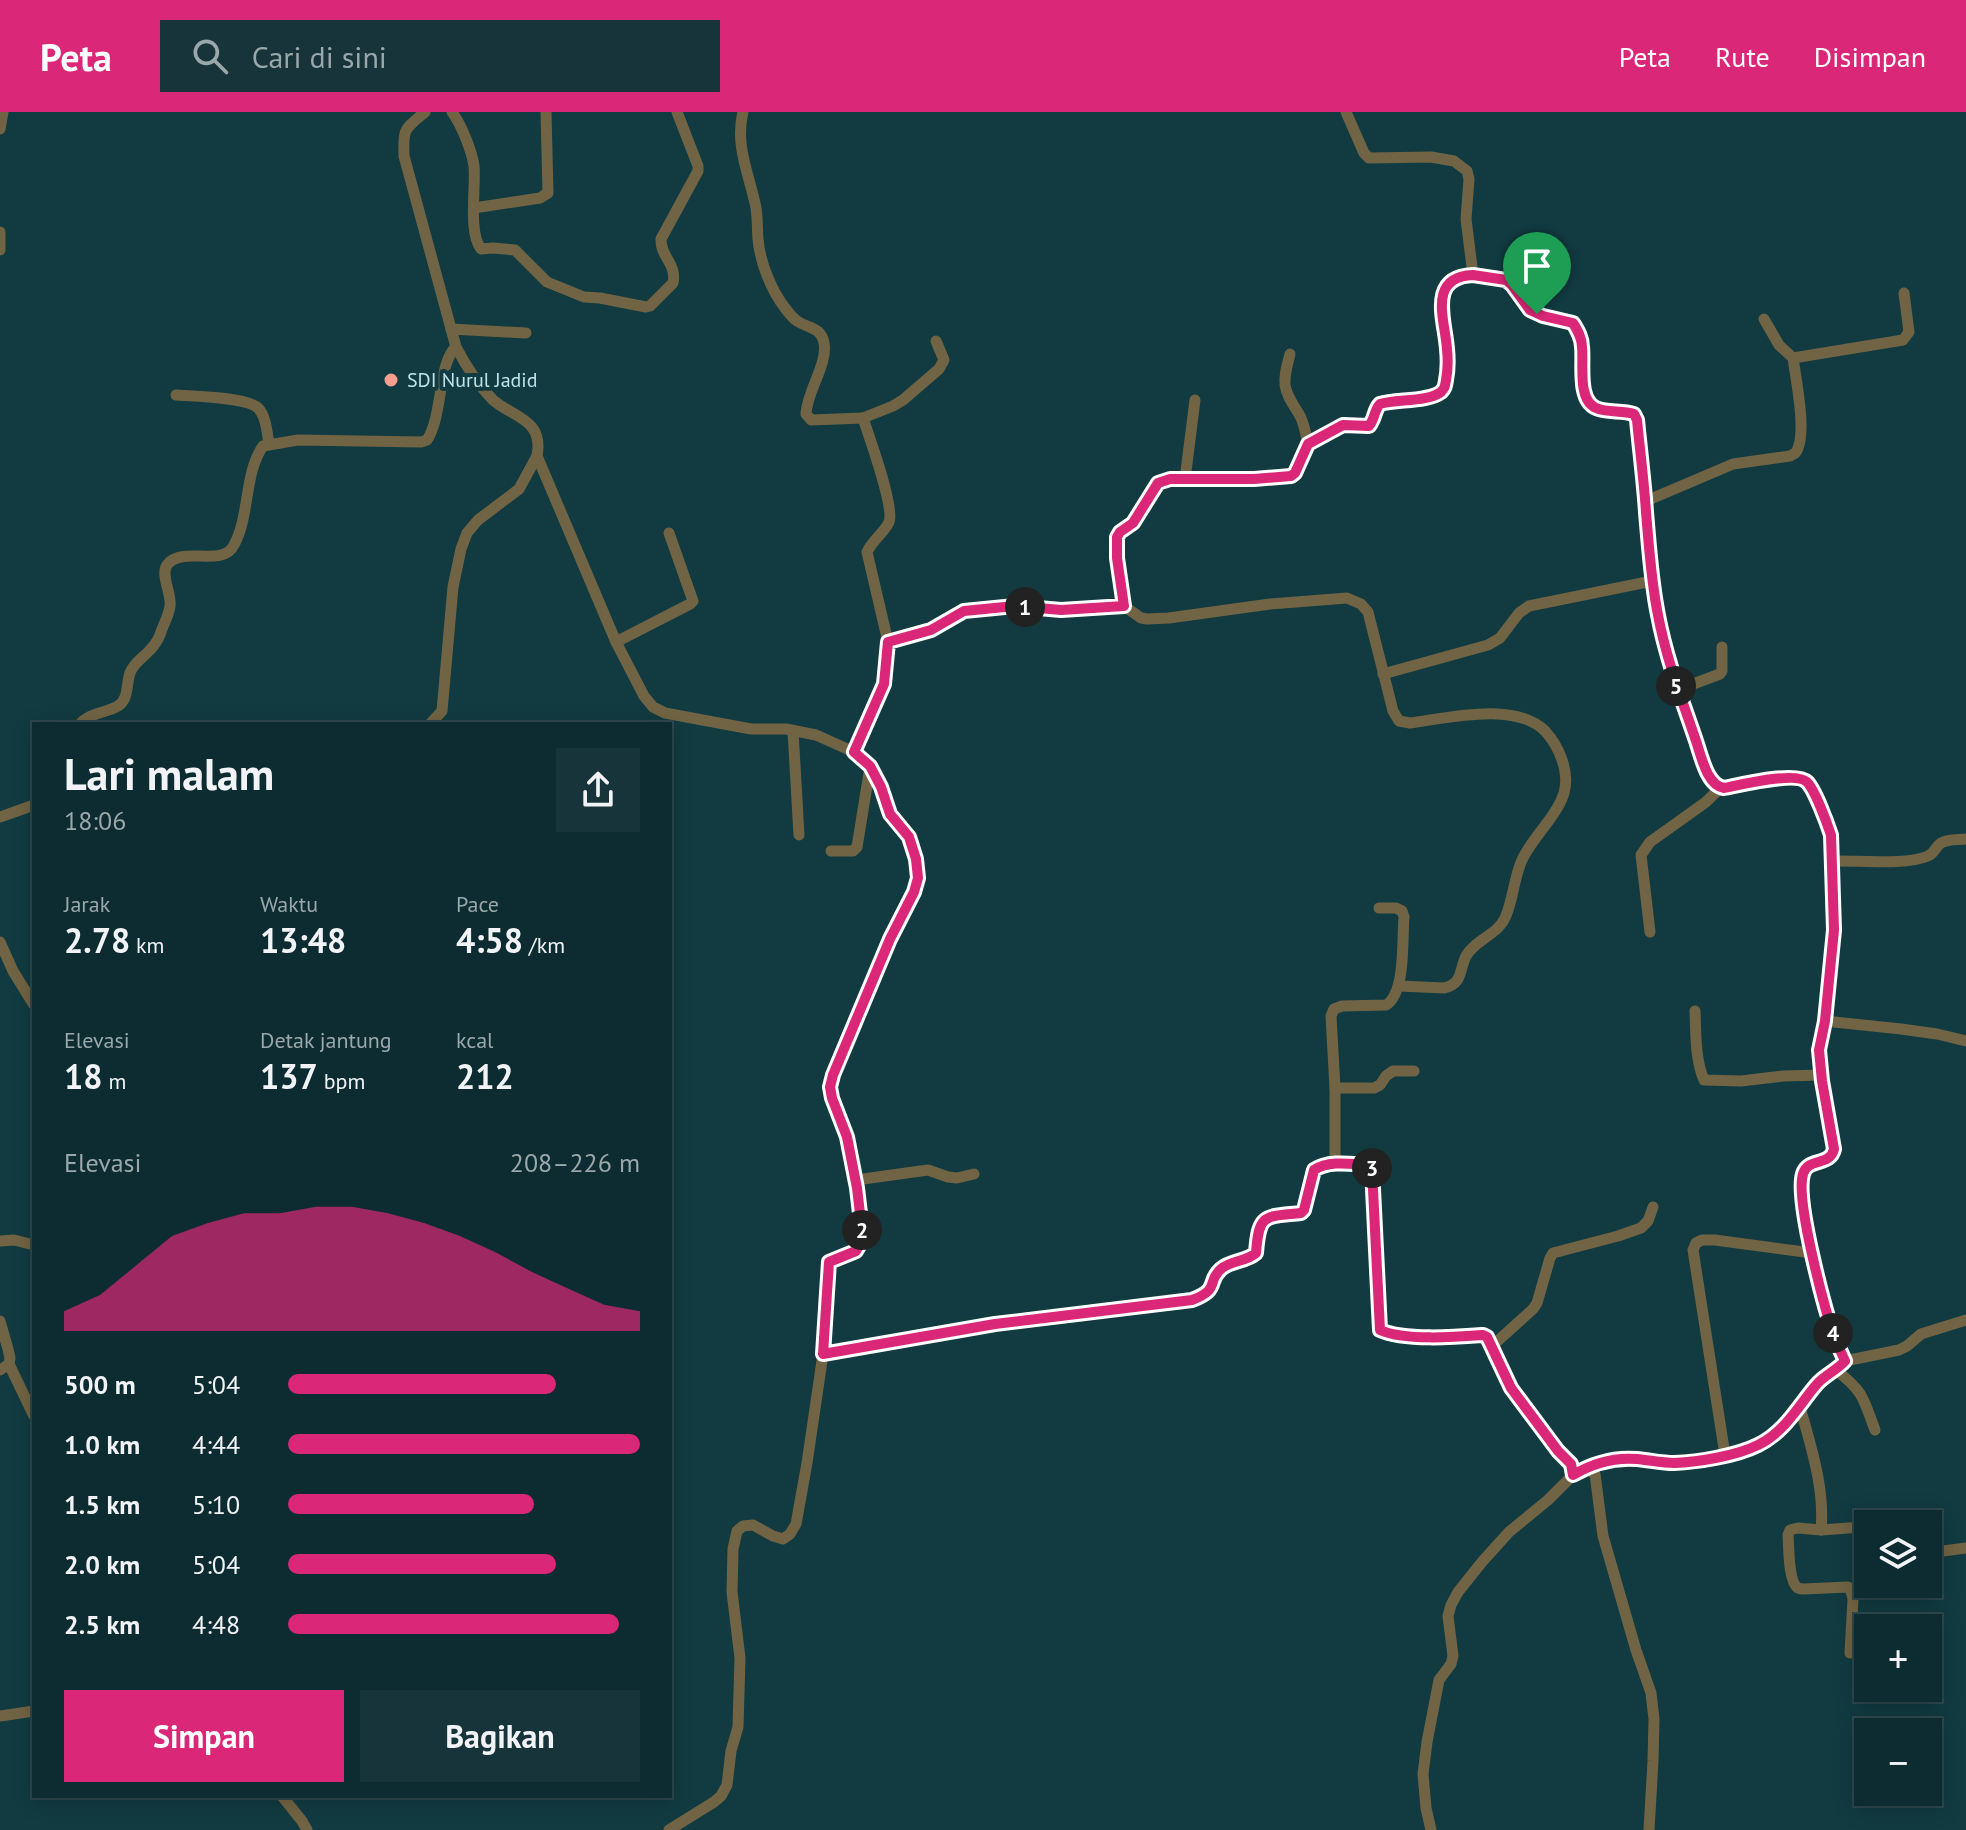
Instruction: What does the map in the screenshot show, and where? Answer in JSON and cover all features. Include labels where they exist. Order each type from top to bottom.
[{"type":"street","points":[[0,129],[3,112]]},
{"type":"street","points":[[425,112],[405,130],[404,156],[456,347],[485,391],[533,427],[538,447],[537,456],[519,489],[478,520],[467,533],[453,587],[442,711],[432,722]]},
{"type":"street","points":[[452,112],[474,164],[477,246],[481,249],[515,250],[547,282],[571,293],[650,306],[673,283],[674,270],[662,250],[661,239],[698,171],[677,112]]},
{"type":"street","points":[[474,208],[540,198],[548,193],[546,112]]},
{"type":"street","points":[[743,112],[741,147],[755,199],[762,261],[785,309],[798,322],[812,326],[820,333],[825,347],[806,414],[811,420],[863,418],[893,406],[939,369],[944,360],[936,341]]},
{"type":"street","points":[[1346,112],[1369,158],[1431,157],[1454,161],[1467,171],[1466,219],[1473,275]]},
{"type":"street","points":[[0,232],[0,250]]},
{"type":"street","points":[[1124,606],[1117,537],[1133,523],[1158,483],[1170,479],[1291,476],[1308,444],[1343,425],[1369,426],[1380,404],[1440,392],[1445,387],[1447,372],[1447,347],[1441,312],[1447,286],[1462,276],[1506,280],[1530,310],[1570,321],[1576,326],[1582,345],[1584,394],[1588,402],[1595,408],[1634,414],[1637,420],[1657,615],[1677,690],[1705,766],[1720,788]]},
{"type":"street","points":[[1793,358],[1903,340],[1909,332],[1904,293]]},
{"type":"street","points":[[1646,501],[1733,464],[1797,453],[1800,424],[1793,358],[1779,345],[1764,319]]},
{"type":"street","points":[[451,329],[526,333]]},
{"type":"street","points":[[82,722],[87,717],[118,706],[124,700],[135,664],[161,634],[170,608],[164,571],[166,566],[172,560],[189,556],[227,554],[233,548],[257,457],[263,446],[298,440],[427,440],[438,414],[447,360],[456,347]]},
{"type":"street","points":[[1290,354],[1285,386],[1288,399],[1300,416],[1308,444]]},
{"type":"street","points":[[176,395],[251,403],[259,408],[263,416],[269,444]]},
{"type":"street","points":[[1185,479],[1195,400]]},
{"type":"street","points":[[854,752],[884,684],[888,642],[867,552],[888,525],[889,503],[863,418]]},
{"type":"street","points":[[537,456],[616,642],[653,707],[665,713],[751,729],[816,735],[854,752],[870,766],[890,814],[909,837],[918,878],[830,1087],[847,1137],[863,1239],[856,1251],[829,1262],[823,1354],[796,1524],[783,1539],[753,1525],[743,1526],[737,1531],[733,1549],[732,1592],[740,1658],[738,1727],[731,1751],[727,1785],[714,1802],[669,1830]]},
{"type":"street","points":[[616,642],[693,601],[669,533]]},
{"type":"street","points":[[1383,674],[1488,645],[1500,638],[1519,613],[1529,606],[1652,581]]},
{"type":"street","points":[[888,642],[931,630],[964,611],[1015,606],[1061,610],[1124,606],[1141,618],[1158,619],[1270,604],[1347,598],[1361,604],[1368,612],[1393,711],[1399,721],[1410,723],[1492,714],[1532,721],[1547,734],[1563,760],[1566,779],[1564,793],[1555,812],[1522,860],[1506,917],[1465,957],[1456,983],[1444,988],[1399,986]]},
{"type":"street","points":[[1677,690],[1720,674],[1722,647]]},
{"type":"street","points":[[793,731],[799,835]]},
{"type":"street","points":[[831,851],[853,851],[857,847],[870,766]]},
{"type":"street","points":[[1650,932],[1641,855],[1650,842],[1706,802],[1720,788],[1769,780],[1797,778],[1806,781],[1831,835],[1834,930],[1819,1050],[1834,1149],[1829,1159],[1813,1163],[1803,1172],[1803,1215],[1835,1340],[1845,1361]]},
{"type":"street","points":[[0,817],[32,806]]},
{"type":"street","points":[[1832,861],[1920,858],[1934,853],[1940,843],[1966,839]]},
{"type":"street","points":[[1335,1164],[1332,1012],[1342,1006],[1386,1005],[1391,1002],[1399,986],[1404,917],[1402,911],[1396,908],[1379,908]]},
{"type":"street","points":[[0,942],[32,1002]]},
{"type":"street","points":[[1695,1011],[1704,1080],[1741,1081],[1822,1075]]},
{"type":"street","points":[[1825,1021],[1913,1030],[1966,1041]]},
{"type":"street","points":[[1335,1088],[1374,1088],[1393,1071],[1414,1071]]},
{"type":"street","points":[[823,1354],[995,1324],[1192,1300],[1211,1290],[1217,1272],[1223,1267],[1256,1253],[1263,1221],[1304,1210],[1314,1170],[1318,1166],[1368,1165],[1372,1169],[1380,1330],[1434,1338],[1483,1335],[1489,1339],[1511,1388],[1571,1464],[1573,1475]]},
{"type":"street","points":[[856,1180],[928,1170],[957,1178],[974,1174]]},
{"type":"street","points":[[1492,1346],[1537,1303],[1553,1253],[1641,1228],[1648,1221],[1653,1207]]},
{"type":"street","points":[[0,1241],[14,1240],[32,1244]]},
{"type":"street","points":[[1725,1455],[1693,1250],[1696,1243],[1715,1240],[1812,1253]]},
{"type":"street","points":[[1431,1830],[1423,1774],[1439,1680],[1453,1656],[1448,1616],[1451,1605],[1467,1580],[1509,1532],[1585,1468],[1617,1459],[1673,1463],[1725,1455],[1760,1444],[1800,1407],[1818,1382],[1845,1361],[1899,1350],[1921,1334],[1966,1320]]},
{"type":"street","points":[[0,1321],[10,1358],[4,1367],[32,1413]]},
{"type":"street","points":[[1836,1370],[1862,1394],[1875,1430]]},
{"type":"street","points":[[1800,1407],[1819,1489],[1821,1530]]},
{"type":"street","points":[[1585,1468],[1595,1474],[1603,1536],[1651,1693],[1654,1719],[1649,1830]]},
{"type":"street","points":[[1850,1653],[1851,1591],[1848,1587],[1797,1588],[1794,1585],[1788,1535],[1790,1530],[1798,1528],[1854,1528]]},
{"type":"street","points":[[1942,1551],[1966,1548]]},
{"type":"street","points":[[0,1716],[32,1711]]},
{"type":"street","points":[[284,1798],[307,1830]]},
{"type":"place","name":"SDI Nurul Jadid","points":[[391,380]]},
{"type":"route","points":[[1462,276],[1506,280],[1530,310],[1537,314],[1570,321],[1576,326],[1582,345],[1584,394],[1588,402],[1595,408],[1634,414],[1637,420],[1657,615],[1677,690],[1714,783],[1724,788],[1769,780],[1803,779],[1808,783],[1831,835],[1834,930],[1819,1050],[1834,1149],[1829,1159],[1807,1168],[1802,1180],[1803,1215],[1835,1340],[1845,1361],[1818,1382],[1791,1418],[1760,1444],[1715,1457],[1673,1463],[1617,1459],[1585,1468],[1573,1475],[1571,1464],[1511,1388],[1487,1337],[1434,1338],[1380,1330],[1372,1169],[1368,1165],[1335,1164],[1318,1166],[1314,1170],[1301,1213],[1269,1217],[1263,1221],[1259,1226],[1256,1253],[1223,1267],[1217,1272],[1211,1290],[1203,1296],[1192,1300],[995,1324],[823,1354],[829,1262],[856,1251],[863,1239],[847,1137],[830,1087],[918,878],[909,837],[890,814],[870,766],[854,752],[886,678],[888,642],[931,630],[964,611],[1015,606],[1061,610],[1124,606],[1117,537],[1133,523],[1158,483],[1170,479],[1291,476],[1308,444],[1343,425],[1369,426],[1376,408],[1385,402],[1416,399],[1440,392],[1445,387],[1447,372],[1447,347],[1441,312],[1444,292],[1447,286],[1462,276]]}]
